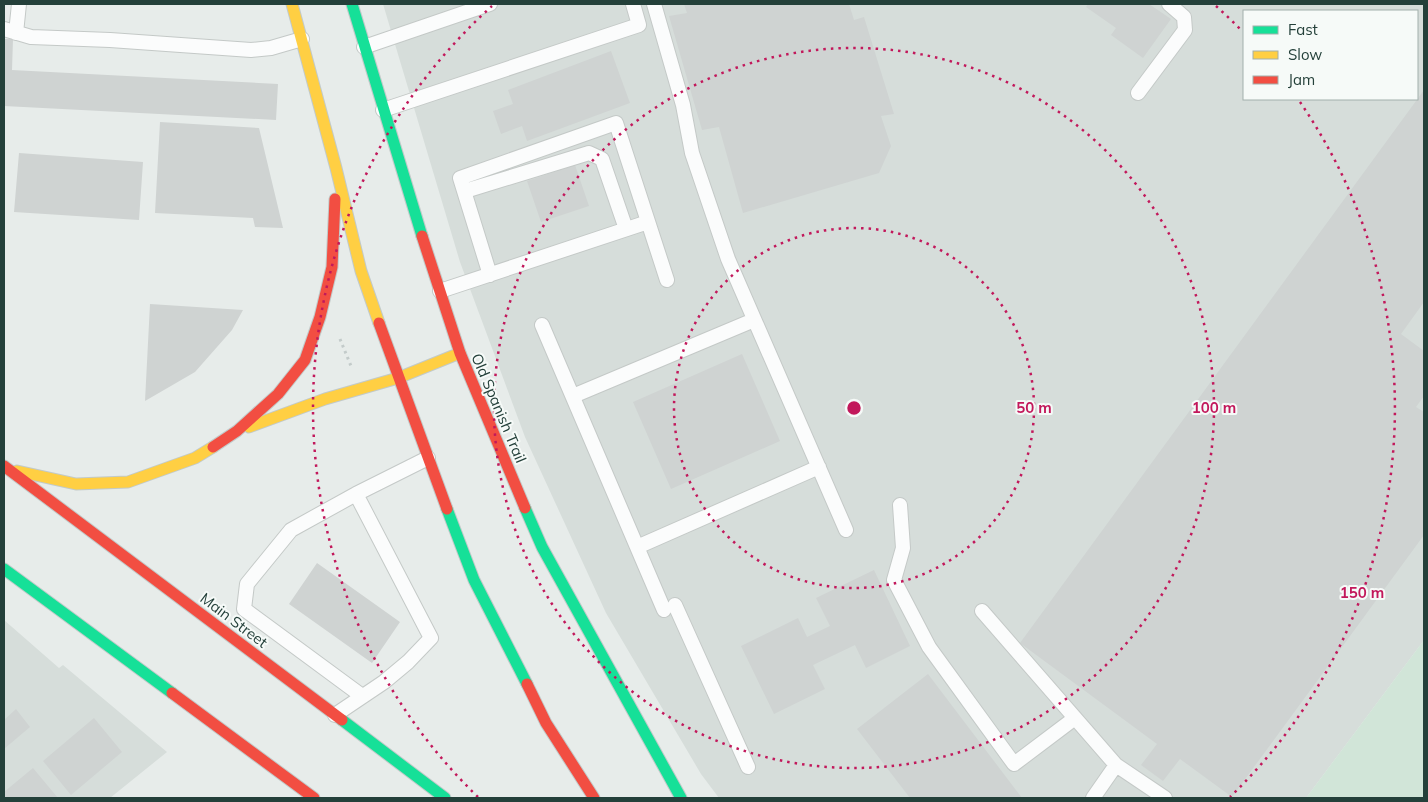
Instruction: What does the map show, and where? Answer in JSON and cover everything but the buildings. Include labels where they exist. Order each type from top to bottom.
[{"type":"main road","points":[[292,4],[336,168],[361,271],[398,378],[474,580],[546,723],[594,798]]},
{"type":"main road","name":"Old Spanish Trail","points":[[352,4],[383,110],[460,353],[542,547],[681,798]]},
{"type":"main road","points":[[6,467],[76,484],[128,482],[194,458],[238,431],[278,394],[305,360],[320,318],[332,267],[336,168]]},
{"type":"main road","points":[[238,431],[325,399],[398,378],[460,353]]},
{"type":"main road","name":"Main Street","points":[[6,467],[445,798]]},
{"type":"main road","points":[[4,569],[314,798]]},
{"type":"lane","points":[[20,4],[10,31],[31,37],[110,40],[251,50],[271,48],[302,39]]},
{"type":"lane","points":[[364,47],[490,4]]},
{"type":"lane","points":[[383,110],[640,25],[633,4]]},
{"type":"lane","points":[[654,4],[683,105],[692,153],[728,259],[846,530]]},
{"type":"lane","points":[[1138,93],[1185,30],[1184,17],[1169,4]]},
{"type":"lane","points":[[490,274],[460,178],[616,123],[667,280]]},
{"type":"lane","points":[[464,191],[589,153],[602,159],[626,229]]},
{"type":"lane","points":[[440,291],[648,222]]},
{"type":"lane","points":[[573,396],[754,320]]},
{"type":"lane","points":[[542,324],[637,547],[748,767]]},
{"type":"lane","points":[[362,696],[244,609],[246,584],[291,530],[356,494],[428,458]]},
{"type":"lane","points":[[637,547],[819,467]]},
{"type":"lane","points":[[335,715],[384,682],[408,662],[431,638],[356,494]]},
{"type":"lane","points":[[900,505],[903,548],[894,580],[929,647],[1014,764],[1075,718]]},
{"type":"lane","points":[[982,611],[1116,765],[1164,798]]},
{"type":"lane","points":[[1093,798],[1116,765]]},
{"type":"path","points":[[337,330],[351,366]]},
{"type":"shaded area","points":[[383,4],[1424,4],[1424,640],[1306,798],[719,798],[701,774],[606,613],[525,437],[460,262]]},
{"type":"shaded area","points":[[4,620],[59,668],[63,665],[167,752],[110,798],[4,798]]},
{"type":"green space","points":[[1424,640],[1424,798],[1306,798]]},
{"type":"traffic: fast","points":[[352,4],[422,236]]},
{"type":"traffic: fast","points":[[525,508],[542,547],[681,798]]},
{"type":"traffic: fast","points":[[447,509],[474,580],[527,684]]},
{"type":"traffic: fast","points":[[4,569],[172,693]]},
{"type":"traffic: fast","points":[[342,720],[445,798]]},
{"type":"traffic: slow","points":[[292,4],[336,168],[361,271],[379,323]]},
{"type":"traffic: slow","points":[[249,427],[325,399],[398,378],[460,353]]},
{"type":"traffic: slow","points":[[17,471],[76,484],[128,482],[195,458],[213,447]]},
{"type":"traffic: jam","points":[[213,447],[237,431],[278,394],[305,360],[320,317],[332,267],[335,199]]},
{"type":"traffic: jam","points":[[422,236],[460,353],[525,508]]},
{"type":"traffic: jam","points":[[379,323],[447,509]]},
{"type":"traffic: jam","points":[[4,466],[342,720]]},
{"type":"traffic: jam","points":[[527,684],[546,723],[594,798]]},
{"type":"traffic: jam","points":[[172,693],[314,798]]}]
